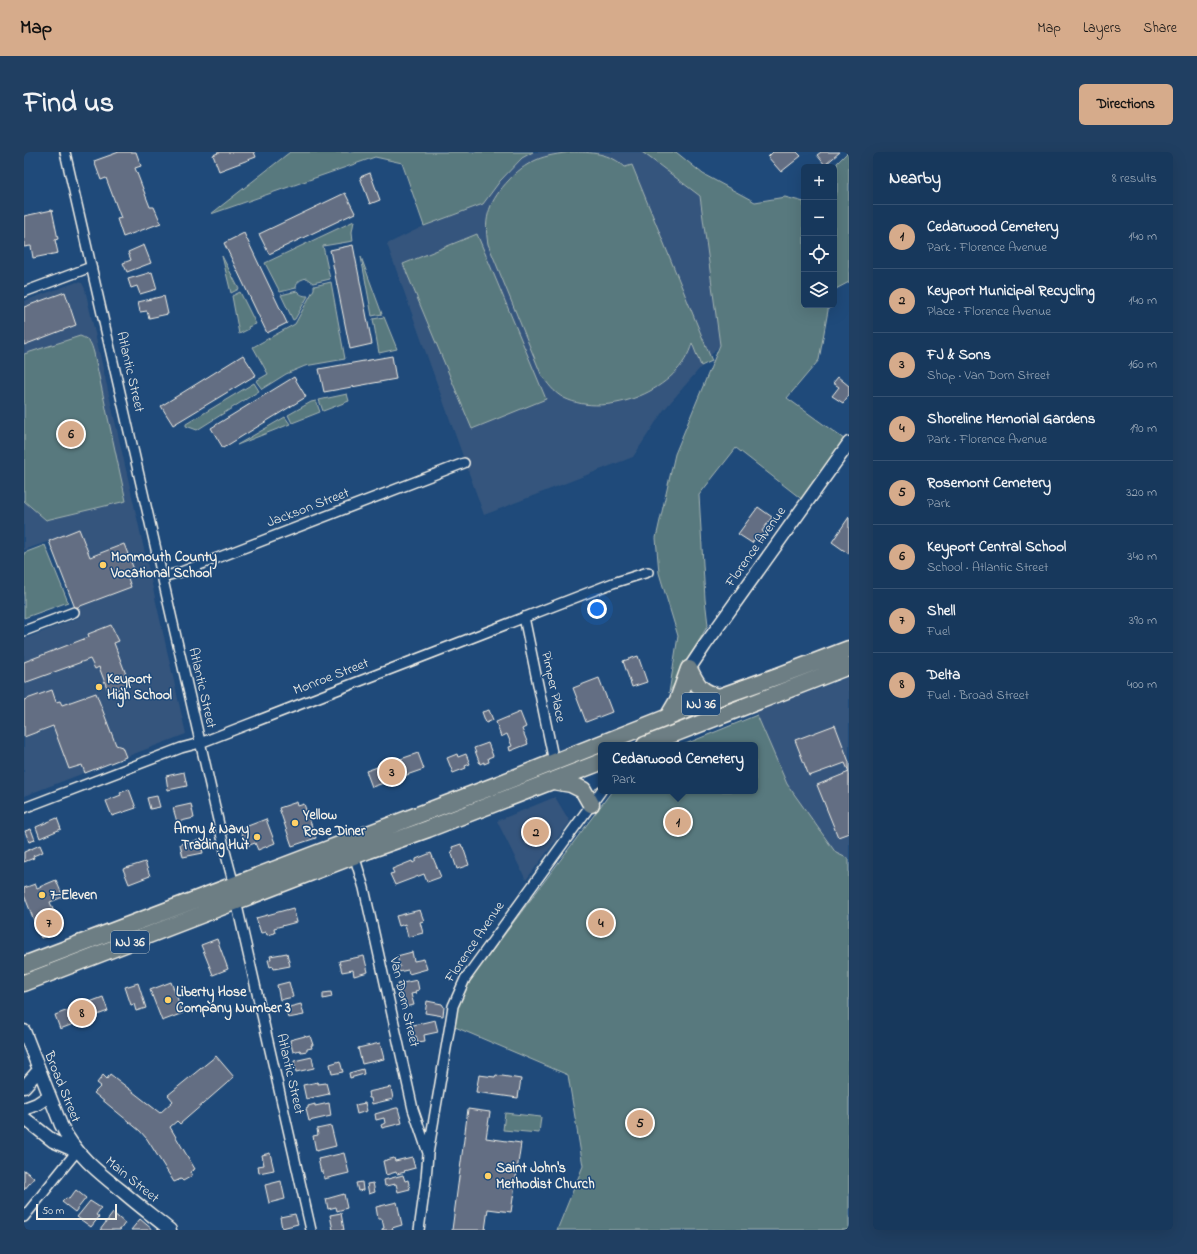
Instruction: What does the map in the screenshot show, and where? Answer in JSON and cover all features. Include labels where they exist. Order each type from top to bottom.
[{"type":"highway","name":"NJ 36","points":[[605,742],[719,696],[778,676],[849,649]]},
{"type":"highway","name":"NJ 36","points":[[653,742],[849,666]]},
{"type":"highway","points":[[689,669],[697,685],[701,689],[709,694],[719,696]]},
{"type":"highway","points":[[668,717],[678,700],[689,669]]},
{"type":"highway","name":"NJ 36","points":[[24,965],[487,789],[598,745]]},
{"type":"highway","name":"NJ 36","points":[[24,983],[354,855],[428,829],[598,763]]},
{"type":"highway","points":[[554,781],[571,784],[583,790],[591,804]]},
{"type":"main road","name":"Florence Avenue","points":[[689,669],[849,443]]},
{"type":"main road","name":"Broad Street","points":[[24,1031],[63,1130],[77,1151]]},
{"type":"main road","points":[[24,1087],[39,1070]]},
{"type":"main road","points":[[24,1109],[37,1104],[49,1096]]},
{"type":"main road","points":[[24,1118],[53,1141],[77,1151]]},
{"type":"main road","name":"Main Street","points":[[77,1151],[103,1176],[170,1230]]},
{"type":"street","name":"Atlantic Street","points":[[65,152],[200,743],[234,884],[236,901],[311,1230]]},
{"type":"street","points":[[24,292],[91,267]]},
{"type":"street","name":"Jackson Street","points":[[162,577],[189,569],[464,462]]},
{"type":"street","name":"Monroe Street","points":[[24,808],[181,748],[200,743],[612,583],[648,572]]},
{"type":"street","points":[[24,630],[74,612]]},
{"type":"street","name":"Pimper Place","points":[[524,617],[554,762]]},
{"type":"street","name":"Florence Avenue","points":[[419,1230],[428,1154],[452,1012],[459,990],[465,979],[599,794]]},
{"type":"street","name":"Van Dorn Street","points":[[354,855],[364,888],[413,1109],[428,1154]]},
{"type":"street","points":[[24,1218],[77,1151]]},
{"type":"shaded area","points":[[533,152],[642,152],[700,196],[720,345],[663,411],[633,457],[484,515],[387,244],[424,226],[483,204],[500,181],[522,158]]},
{"type":"shaded area","points":[[77,282],[82,283],[85,289],[186,734],[24,796],[24,639],[80,617],[50,541],[24,550],[24,301]]},
{"type":"shaded area","points":[[849,677],[849,859],[836,853],[787,784],[755,712]]},
{"type":"shaded area","points":[[555,797],[570,822],[526,880],[497,821]]},
{"type":"green space","points":[[290,152],[533,152],[522,158],[500,181],[483,204],[424,226],[402,163],[375,157],[211,214]]},
{"type":"green space","points":[[571,152],[600,154],[619,162],[625,167],[632,165],[712,361],[701,366],[692,343],[685,360],[673,374],[658,387],[640,396],[620,402],[600,405],[581,404],[564,398],[551,388],[541,374],[488,244],[486,225],[487,217],[493,202],[502,187],[528,164],[540,158]]},
{"type":"green space","points":[[642,152],[676,152],[703,174],[755,202],[785,197],[801,201],[801,308],[828,308],[819,360],[787,398],[848,442],[804,501],[736,448],[699,495],[708,625],[669,693],[678,636],[659,573],[656,538],[675,454],[720,345],[700,196]]},
{"type":"green space","points":[[849,152],[849,282],[837,288],[837,164]]},
{"type":"green space","points":[[354,221],[352,232],[353,241],[323,246],[330,279],[313,283],[306,278],[302,279],[297,284],[296,288],[280,292],[265,263]]},
{"type":"green space","points":[[477,234],[546,399],[472,429],[403,264]]},
{"type":"green space","points":[[222,256],[239,289],[231,293]]},
{"type":"green space","points":[[361,257],[382,314],[372,316]]},
{"type":"green space","points":[[331,282],[345,359],[305,366],[286,374],[262,389],[256,381],[268,374],[253,347],[295,324],[314,289],[314,286]]},
{"type":"green space","points":[[297,291],[301,295],[308,296],[293,320],[281,295]]},
{"type":"green space","points":[[240,292],[256,324],[248,327],[249,329],[239,334],[232,296]]},
{"type":"green space","points":[[384,317],[397,349],[379,353],[373,319]]},
{"type":"green space","points":[[80,336],[90,342],[94,353],[126,501],[46,520],[24,501],[24,354]]},
{"type":"green space","points":[[254,383],[259,391],[197,430],[186,426],[186,424]]},
{"type":"green space","points":[[347,394],[349,401],[323,411],[319,400]]},
{"type":"green space","points":[[316,401],[320,412],[292,423],[288,415],[311,402]]},
{"type":"green space","points":[[285,417],[290,424],[237,445]]},
{"type":"green space","points":[[45,545],[68,602],[24,618],[24,553]]},
{"type":"green space","points":[[757,715],[787,784],[836,853],[849,859],[849,1230],[557,1230],[583,1166],[568,1075],[448,1024],[454,1002],[610,794],[758,794],[758,742],[690,742]]},
{"type":"green space","points":[[505,1113],[541,1117],[539,1133],[503,1130]]},
{"type":"building","points":[[119,152],[136,152],[141,166],[135,168],[150,207],[154,207],[161,223],[123,237],[117,219],[121,218],[106,178],[101,180],[94,161]]},
{"type":"building","points":[[217,152],[254,152],[256,157],[219,171],[213,155],[218,153]]},
{"type":"building","points":[[773,152],[797,152],[801,156],[781,172],[768,157]]},
{"type":"building","points":[[821,152],[840,152],[826,164],[824,164],[817,155]]},
{"type":"building","points":[[370,173],[380,200],[370,204],[360,177]]},
{"type":"building","points":[[345,193],[355,213],[269,254],[259,234]]},
{"type":"building","points":[[52,210],[58,239],[55,240],[58,253],[33,258],[31,246],[24,247],[24,216]]},
{"type":"building","points":[[244,233],[287,323],[267,333],[224,243]]},
{"type":"building","points":[[144,245],[151,263],[127,272],[123,263],[131,260],[128,252]]},
{"type":"building","points":[[353,245],[372,344],[350,349],[330,250]]},
{"type":"building","points":[[152,272],[157,289],[140,294],[137,286],[131,288],[128,279]]},
{"type":"building","points":[[65,292],[76,325],[24,345],[24,307]]},
{"type":"building","points":[[164,296],[168,314],[149,318],[147,311],[140,312],[138,302]]},
{"type":"building","points":[[243,355],[256,375],[173,425],[161,406]]},
{"type":"building","points":[[392,356],[396,379],[324,392],[319,369]]},
{"type":"building","points":[[294,377],[306,397],[223,448],[211,428]]},
{"type":"building","points":[[838,377],[849,386],[849,395],[843,403],[832,396],[839,387],[833,383]]},
{"type":"building","points":[[758,507],[772,517],[762,531],[766,534],[760,543],[755,539],[752,543],[738,534]]},
{"type":"building","points":[[849,517],[849,554],[832,542]]},
{"type":"building","points":[[79,529],[90,557],[124,544],[135,572],[127,575],[131,587],[75,608],[49,541]]},
{"type":"building","points":[[111,625],[119,641],[114,643],[130,685],[109,693],[99,667],[95,669],[90,659],[24,683],[24,662],[89,637],[88,634]]},
{"type":"building","points":[[638,656],[647,682],[632,687],[623,661]]},
{"type":"building","points":[[599,678],[612,712],[586,722],[573,688]]},
{"type":"building","points":[[52,690],[56,702],[60,701],[62,705],[96,693],[116,745],[122,747],[126,757],[85,773],[82,765],[69,769],[53,726],[24,737],[24,700]]},
{"type":"building","points":[[489,710],[493,720],[486,723],[482,712]]},
{"type":"building","points":[[520,712],[526,727],[522,729],[528,744],[510,751],[509,747],[512,746],[507,734],[501,737],[496,722]]},
{"type":"building","points":[[835,725],[849,762],[849,772],[845,763],[809,776],[795,740]]},
{"type":"building","points":[[488,743],[493,756],[488,758],[489,762],[480,764],[474,748]]},
{"type":"building","points":[[418,753],[424,769],[372,787],[366,771]]},
{"type":"building","points":[[457,754],[458,757],[466,754],[470,764],[465,766],[466,768],[453,773],[447,758]]},
{"type":"building","points":[[184,772],[187,786],[168,790],[166,776]]},
{"type":"building","points":[[849,772],[849,833],[838,837],[817,785]]},
{"type":"building","points":[[129,789],[136,808],[112,816],[106,801],[121,795],[120,793]]},
{"type":"building","points":[[157,796],[160,807],[150,809],[147,798]]},
{"type":"building","points":[[297,802],[298,806],[304,804],[316,838],[292,846],[279,808]]},
{"type":"building","points":[[191,804],[194,818],[177,822],[173,808]]},
{"type":"building","points":[[57,818],[61,829],[40,838],[36,827]]},
{"type":"building","points":[[266,819],[275,843],[258,850],[255,843],[247,846],[240,829]]},
{"type":"building","points":[[539,828],[545,839],[535,845],[533,841],[527,844],[523,837]]},
{"type":"building","points":[[31,829],[35,840],[29,842],[25,831]]},
{"type":"building","points":[[200,840],[203,853],[183,857],[180,844]]},
{"type":"building","points":[[461,844],[469,865],[457,869],[451,851],[453,851],[452,847]]},
{"type":"building","points":[[40,845],[43,852],[24,862],[24,852]]},
{"type":"building","points":[[431,853],[441,877],[427,882],[424,874],[395,885],[390,874],[394,873],[392,869],[412,861],[413,863],[416,859]]},
{"type":"building","points":[[145,862],[150,876],[129,884],[123,869]]},
{"type":"building","points":[[56,880],[63,897],[50,902],[61,930],[41,938],[24,895],[24,888],[35,884],[37,888]]},
{"type":"building","points":[[293,908],[297,922],[274,928],[275,933],[267,935],[266,932],[261,933],[256,918]]},
{"type":"building","points":[[420,910],[424,921],[420,922],[423,933],[408,937],[405,924],[399,926],[396,916]]},
{"type":"building","points":[[217,939],[228,969],[213,975],[201,945]]},
{"type":"building","points":[[412,952],[414,961],[424,959],[427,969],[409,974],[408,970],[398,972],[397,968],[400,967],[397,956]]},
{"type":"building","points":[[287,953],[290,966],[274,969],[273,966],[270,967],[268,960],[271,959],[270,956]]},
{"type":"building","points":[[364,956],[368,972],[354,976],[353,970],[342,972],[339,961]]},
{"type":"building","points":[[417,980],[419,990],[415,991],[416,993],[411,994],[414,1005],[404,1007],[398,984]]},
{"type":"building","points":[[171,982],[183,1013],[162,1021],[150,990]]},
{"type":"building","points":[[289,982],[293,997],[280,1000],[277,985]]},
{"type":"building","points":[[138,983],[146,1008],[136,1011],[134,1004],[131,1005],[125,987]]},
{"type":"building","points":[[331,992],[332,997],[323,999],[323,993]]},
{"type":"building","points":[[103,997],[108,1011],[60,1029],[55,1015]]},
{"type":"building","points":[[427,1001],[442,1004],[444,1007],[443,1016],[425,1013]]},
{"type":"building","points":[[301,1004],[304,1015],[288,1018],[285,1008]]},
{"type":"building","points":[[435,1020],[438,1032],[424,1035],[425,1041],[418,1042],[416,1036],[412,1037],[409,1026]]},
{"type":"building","points":[[310,1036],[313,1045],[311,1045],[312,1048],[307,1049],[307,1051],[301,1052],[300,1050],[293,1052],[290,1040]]},
{"type":"building","points":[[380,1043],[384,1059],[362,1064],[358,1048]]},
{"type":"building","points":[[216,1056],[234,1077],[180,1124],[177,1121],[170,1127],[195,1169],[190,1172],[192,1176],[183,1181],[181,1179],[174,1182],[147,1139],[140,1131],[94,1093],[101,1086],[97,1083],[103,1075],[107,1079],[110,1074],[160,1113],[173,1101],[168,1095]]},
{"type":"building","points":[[312,1057],[314,1068],[296,1072],[294,1061]]},
{"type":"building","points":[[340,1061],[343,1072],[332,1074],[330,1064]]},
{"type":"building","points":[[363,1069],[364,1074],[350,1078],[349,1073]]},
{"type":"building","points":[[479,1075],[495,1077],[496,1075],[521,1079],[518,1098],[476,1092]]},
{"type":"building","points":[[318,1082],[318,1084],[326,1083],[329,1094],[306,1099],[303,1085]]},
{"type":"building","points":[[391,1087],[393,1099],[372,1104],[368,1092]]},
{"type":"building","points":[[329,1103],[331,1116],[309,1121],[306,1109],[308,1106]]},
{"type":"building","points":[[365,1103],[367,1111],[357,1114],[355,1105]]},
{"type":"building","points":[[398,1108],[402,1123],[382,1128],[381,1125],[385,1123],[384,1118],[376,1120],[375,1114]]},
{"type":"building","name":"Saint John's Methodist Church","points":[[468,1109],[490,1112],[486,1138],[521,1143],[511,1212],[488,1209],[485,1230],[452,1230]]},
{"type":"building","points":[[331,1126],[336,1146],[316,1151],[313,1136],[318,1135],[317,1129]]},
{"type":"building","points":[[270,1153],[274,1170],[259,1173],[258,1166],[264,1165],[262,1155]]},
{"type":"building","points":[[344,1153],[349,1173],[324,1179],[323,1171],[321,1172],[318,1159]]},
{"type":"building","points":[[412,1157],[415,1168],[397,1174],[396,1172],[386,1175],[383,1161],[394,1158],[395,1161]]},
{"type":"building","points":[[24,1170],[34,1178],[24,1190]]},
{"type":"building","points":[[403,1175],[405,1181],[408,1180],[410,1189],[398,1192],[396,1184],[385,1186],[384,1180]]},
{"type":"building","points":[[281,1181],[285,1199],[269,1203],[265,1185]]},
{"type":"building","points":[[362,1182],[363,1190],[358,1191],[356,1183]]},
{"type":"building","points":[[373,1183],[375,1192],[369,1194],[367,1184]]},
{"type":"building","points":[[76,1190],[86,1198],[75,1212],[62,1202],[66,1198],[69,1199]]},
{"type":"building","points":[[344,1194],[347,1208],[337,1211],[336,1207],[328,1209],[326,1199]]},
{"type":"building","points":[[90,1201],[101,1208],[96,1215],[99,1217],[91,1227],[77,1217]]},
{"type":"building","points":[[397,1202],[402,1225],[392,1228],[393,1230],[382,1230],[384,1228],[382,1219],[378,1219],[376,1207]]},
{"type":"building","points":[[113,1213],[125,1223],[120,1230],[100,1230]]},
{"type":"building","points":[[341,1213],[344,1230],[333,1230],[330,1215]]},
{"type":"building","points":[[295,1214],[298,1224],[282,1228],[280,1217]]},
{"type":"building","points":[[140,1219],[153,1230],[131,1230]]},
{"type":"place","name":"Keyport Central School","points":[[71,434]]},
{"type":"place","name":"Monmouth County Vocational School","points":[[103,565]]},
{"type":"place","name":"Keyport High School","points":[[99,687]]},
{"type":"place","name":"FJ & Sons","points":[[392,772]]},
{"type":"place","name":"Cedarwood Cemetery","points":[[678,822]]},
{"type":"place","name":"Yellow Rose Diner","points":[[295,823]]},
{"type":"place","name":"Keyport Municipal Recycling","points":[[536,832]]},
{"type":"place","name":"Army & Navy Trading Hut","points":[[257,837]]},
{"type":"place","name":"7-Eleven","points":[[42,895]]},
{"type":"place","name":"Shell","points":[[49,923]]},
{"type":"place","name":"Shoreline Memorial Gardens","points":[[601,923]]},
{"type":"place","name":"Liberty Hose Company Number 3","points":[[168,1000]]},
{"type":"place","name":"Delta","points":[[82,1013]]},
{"type":"place","name":"Rosemont Cemetery","points":[[640,1123]]},
{"type":"place","name":"Saint John's Methodist Church","points":[[488,1176]]}]
